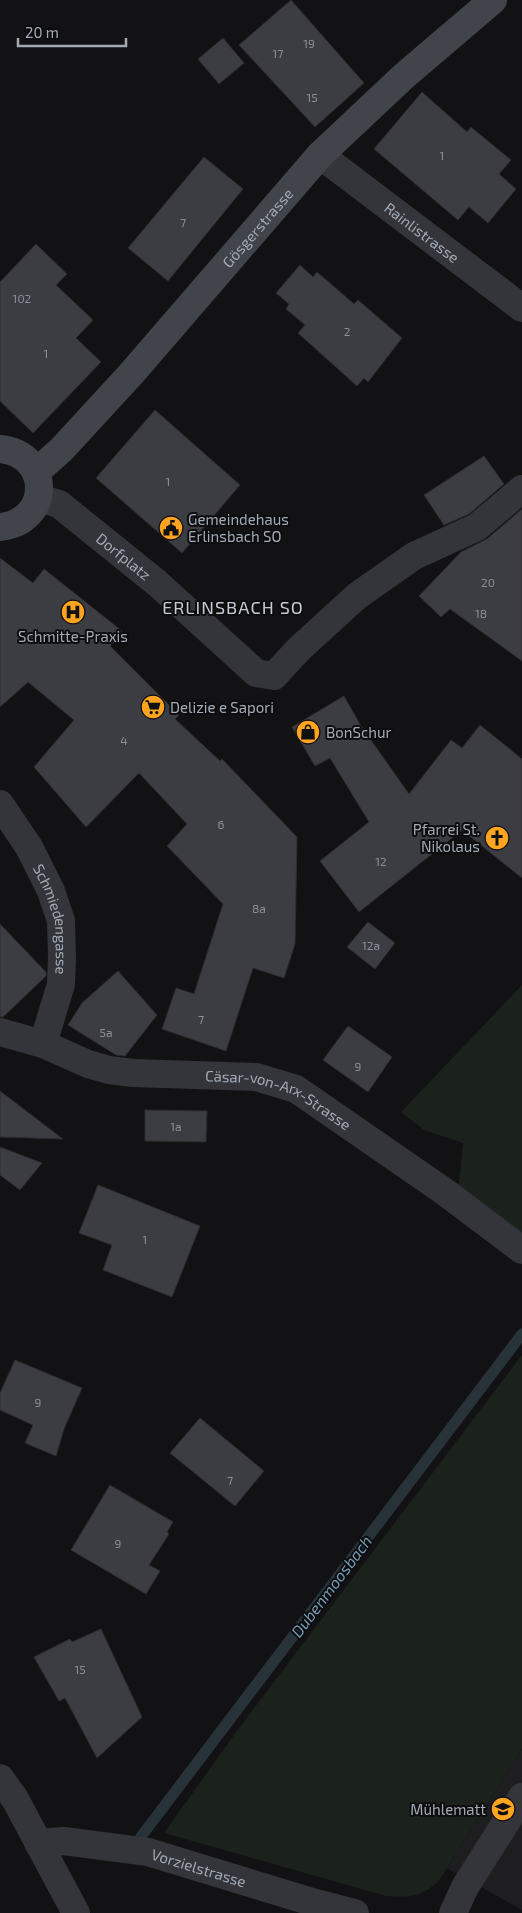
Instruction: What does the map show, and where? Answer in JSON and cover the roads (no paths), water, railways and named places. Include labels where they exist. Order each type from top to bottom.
[{"type":"main road","name":"Gösgerstrasse","points":[[0,526],[11,526],[23,520],[33,510],[37,485],[61,450],[132,374],[320,156],[404,76],[493,0]]},
{"type":"main road","points":[[0,449],[14,451],[26,458],[37,485]]},
{"type":"street","name":"Rainlistrasse","points":[[320,156],[522,308]]},
{"type":"street","name":"Dorfplatz","points":[[37,485],[150,577],[256,673],[274,676],[299,649],[357,596],[414,556],[477,527],[522,489]]},
{"type":"street","name":"Schmiedengasse","points":[[0,804],[29,846],[52,891],[61,921],[61,984],[43,1044]]},
{"type":"street","name":"Cäsar-von-Arx-Strasse","points":[[0,1032],[43,1044],[88,1064],[109,1070],[133,1073],[256,1077],[296,1089],[445,1192],[522,1250]]},
{"type":"street","points":[[5,1794],[38,1843],[76,1913]]},
{"type":"street","points":[[453,1913],[465,1887],[522,1797]]},
{"type":"street","name":"Vorzielstrasse","points":[[38,1843],[64,1841],[148,1852],[312,1902],[355,1913]]},
{"type":"waterway","name":"Dubenmoosbach","points":[[140,1838],[522,1334]]},
{"type":"place","name":"Gemeindehaus Erlinsbach SO","points":[[171,528]]},
{"type":"place","name":"Schmitte-Praxis","points":[[73,612]]},
{"type":"place","name":"Delizie e Sapori","points":[[153,707]]},
{"type":"place","name":"BonSchur","points":[[308,732]]},
{"type":"place","name":"Pfarrei St. Nikolaus","points":[[497,838]]},
{"type":"place","name":"Mühlematt","points":[[503,1809]]},
{"type":"district","name":"ERLINSBACH SO","points":[[233,607]]}]
